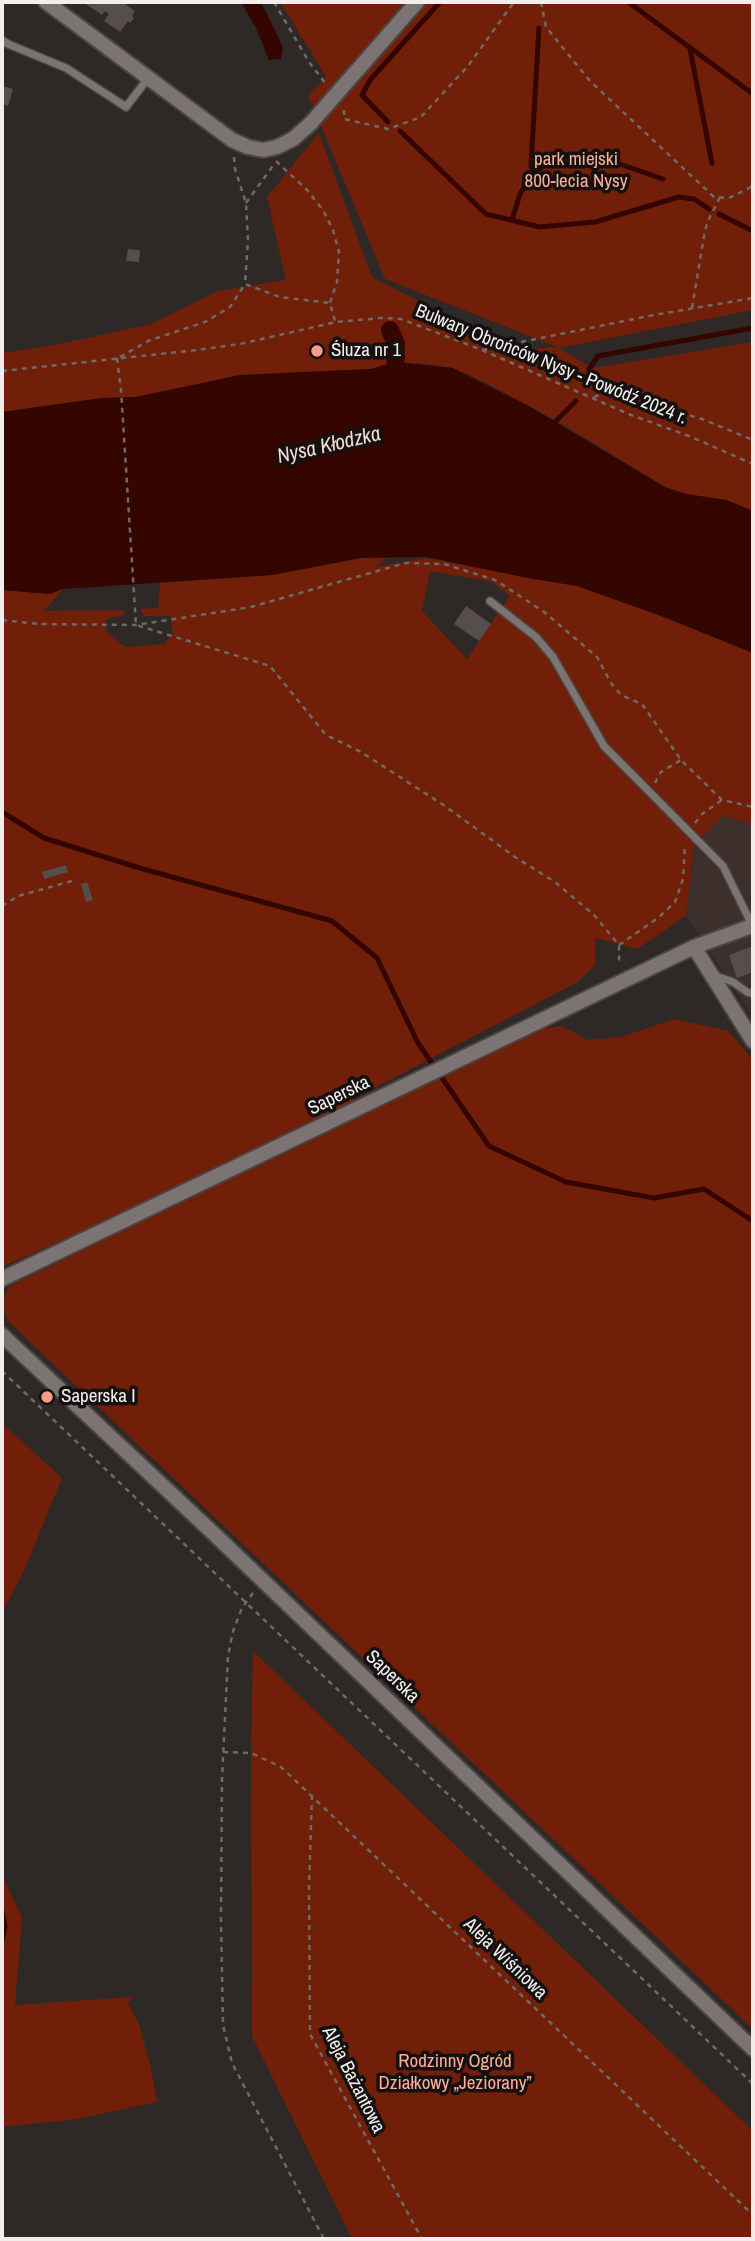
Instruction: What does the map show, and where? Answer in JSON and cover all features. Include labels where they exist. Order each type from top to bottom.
[{"type":"street","points":[[46,2],[232,140],[277,154],[311,123],[418,2]]},
{"type":"street","name":"Saperska","points":[[2,1279],[694,947],[753,925]]},
{"type":"street","points":[[694,947],[753,1041]]},
{"type":"street","name":"Saperska","points":[[2,1335],[753,2049]]},
{"type":"lane","points":[[2,40],[66,68],[126,107],[149,76]]},
{"type":"lane","points":[[490,601],[536,637],[553,657],[604,746],[723,866],[753,925]]},
{"type":"lane","points":[[712,975],[733,982],[753,994]]},
{"type":"path","points":[[274,2],[309,62],[335,96],[344,103],[344,120],[388,128],[421,117],[468,66],[514,2]]},
{"type":"path","points":[[541,2],[546,27],[590,81],[714,197],[729,198],[753,186]]},
{"type":"path","points":[[136,625],[117,358],[148,341],[205,322],[230,307],[245,284],[248,241],[246,203],[235,169],[232,140]]},
{"type":"path","points":[[246,203],[277,154],[323,211],[333,230],[339,252],[337,282],[330,303],[336,322]]},
{"type":"path","points":[[692,308],[704,236],[710,215],[720,197]]},
{"type":"path","points":[[245,284],[280,297],[330,303]]},
{"type":"path","points":[[482,350],[753,298]]},
{"type":"path","name":"Bulwary Obrońców Nysy - Powódź 2024 r.","points":[[2,371],[240,344],[336,322],[381,317],[401,319],[482,350],[631,415],[689,436],[753,464]]},
{"type":"path","points":[[594,397],[607,392],[702,419],[753,440]]},
{"type":"path","points":[[2,620],[39,624],[136,625],[274,602],[405,563],[444,564],[495,580],[543,611],[597,657],[621,695],[642,704],[681,760],[722,800],[753,807]]},
{"type":"path","points":[[136,625],[270,666],[326,735],[360,752],[445,806],[515,857],[555,882],[594,915],[619,945],[622,982]]},
{"type":"path","points":[[650,792],[661,772],[681,760]]},
{"type":"path","points":[[619,945],[658,918],[675,902],[683,879],[685,845],[690,831],[702,814],[722,800]]},
{"type":"path","points":[[2,905],[18,896],[72,881]]},
{"type":"path","points":[[2,1371],[753,2084]]},
{"type":"path","points":[[264,1582],[245,1602],[233,1631],[228,1656],[223,1752],[221,1990],[226,2042],[232,2063],[324,2239]]},
{"type":"path","name":"Aleja Wiśniowa","points":[[223,1752],[251,1753],[281,1767],[753,2215]]},
{"type":"path","name":"Aleja Bażantowa","points":[[312,1795],[309,1887],[310,2034],[422,2239]]},
{"type":"shaded area","points":[[723,816],[753,824],[753,1017],[686,916],[694,845]]},
{"type":"green space","name":"park miejski 800-lecia Nysy","points":[[280,2],[753,2],[753,310],[559,348],[592,368],[753,342],[753,511],[726,500],[686,494],[665,487],[557,421],[482,381],[453,368],[427,364],[395,362],[371,369],[240,375],[136,397],[102,398],[2,412],[2,353],[55,345],[151,324],[218,291],[286,280],[267,197],[319,133],[372,277],[514,350],[557,347],[385,279],[308,95],[326,77]]},
{"type":"green space","points":[[388,557],[375,567],[426,558],[577,586],[753,653],[753,824],[723,816],[694,845],[686,916],[637,949],[595,938],[595,965],[578,982],[355,1098],[363,1113],[537,1029],[562,1026],[588,1040],[620,1037],[675,1019],[728,1031],[753,1059],[753,2029],[8,1321],[2,1304],[9,1286],[69,1257],[62,1240],[2,1267],[2,590],[50,594],[63,589],[44,611],[125,610],[123,616],[106,619],[106,631],[125,647],[164,644],[173,633],[170,616],[144,616],[140,609],[158,608],[160,583],[272,575],[361,558]],"holes":[[[430,571],[492,582],[510,596],[467,659],[422,611]]]},
{"type":"green space","points":[[2,1423],[62,1478],[24,1571],[2,1613]]},
{"type":"green space","name":"Rodzinny Ogród Działkowy „Jeziorany”","points":[[253,1651],[753,2131],[753,2239],[352,2239],[252,2036]]},
{"type":"green space","points":[[2,1876],[22,1917],[15,2005],[133,1997],[128,2003],[139,2024],[157,2102],[77,2119],[2,2127]]},
{"type":"water","points":[[241,2],[261,2],[283,47],[281,59],[269,60],[256,28]]},
{"type":"water","name":"Nysa Kłodzka","points":[[395,362],[453,368],[527,405],[665,487],[686,494],[726,500],[753,511],[753,653],[577,586],[427,557],[361,558],[272,575],[63,589],[50,594],[2,590],[2,412],[102,398],[136,397],[240,375],[371,369]]},
{"type":"building","points":[[83,2],[122,2],[135,11],[132,16],[134,18],[130,23],[128,21],[120,32],[104,21],[109,14],[105,11],[102,15]]},
{"type":"building","points":[[2,86],[13,89],[8,106],[2,104]]},
{"type":"building","points":[[128,249],[140,250],[139,262],[126,261]]},
{"type":"building","points":[[466,606],[491,624],[479,641],[454,624]]},
{"type":"building","points":[[66,865],[68,872],[44,879],[42,872]]},
{"type":"building","points":[[87,882],[93,900],[86,902],[81,884]]},
{"type":"building","points":[[753,946],[753,972],[737,978],[729,955]]},
{"type":"waterway","points":[[388,122],[362,95],[370,80],[440,2]]},
{"type":"waterway","points":[[628,2],[753,94]]},
{"type":"waterway","points":[[533,174],[531,164],[539,28]]},
{"type":"waterway","points":[[690,49],[712,163]]},
{"type":"waterway","points":[[400,131],[486,214],[540,227],[595,222],[679,197],[694,199],[709,209]]},
{"type":"waterway","points":[[512,220],[520,194],[533,174],[546,164],[568,155],[594,155],[663,179]]},
{"type":"waterway","points":[[719,214],[753,231]]},
{"type":"waterway","points":[[589,369],[598,356],[753,328]]},
{"type":"waterway","points":[[390,330],[396,344],[395,385]]},
{"type":"waterway","points":[[551,426],[576,401]]},
{"type":"waterway","points":[[2,812],[44,838],[143,869],[332,921],[377,958],[418,1043],[489,1146],[566,1182],[654,1198],[704,1189],[753,1221]]},
{"type":"waterway","points":[[2,1911],[5,1926],[2,1941]]},
{"type":"place","name":"Śluza nr 1","points":[[317,351]]},
{"type":"place","name":"Saperska I","points":[[47,1397]]}]
